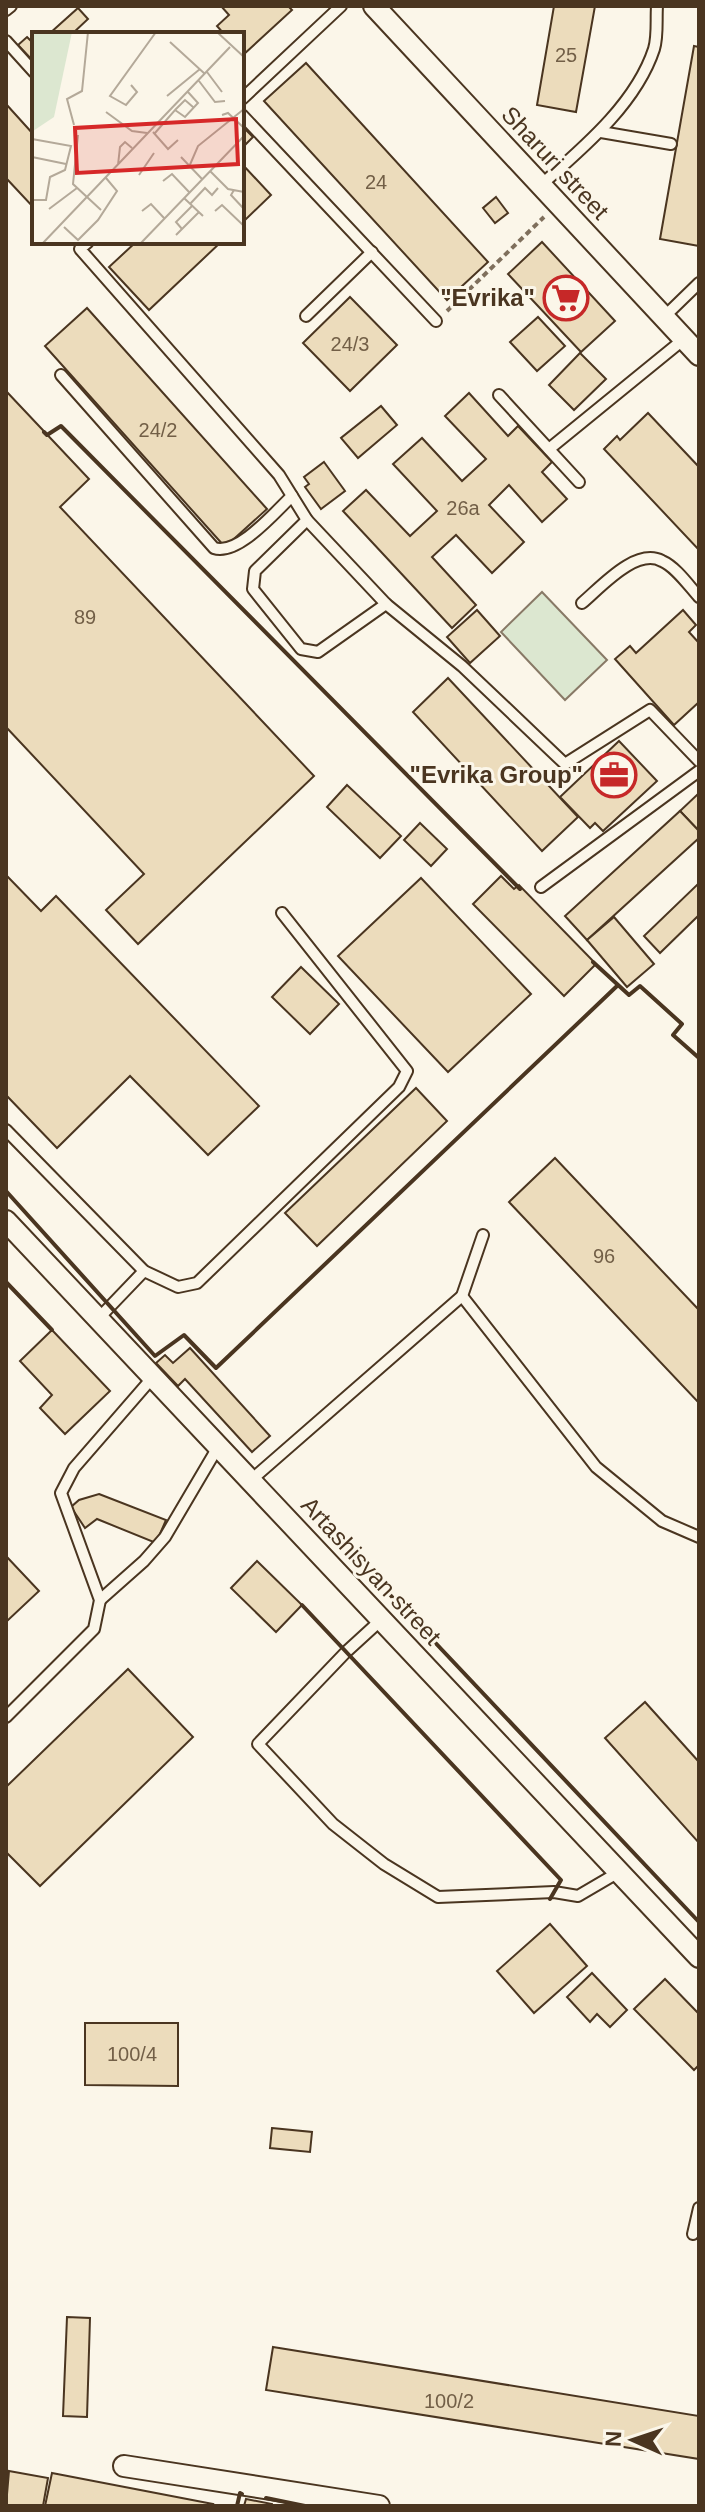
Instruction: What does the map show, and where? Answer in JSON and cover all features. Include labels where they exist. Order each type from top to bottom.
[{"type":"street","name":"Sharuri street","points":[[374,6],[699,355]]},
{"type":"street","name":"Artashisyan street","points":[[6,1221],[699,1957]]},
{"type":"street","points":[[124,2466],[379,2506]]},
{"type":"lane","points":[[6,10],[11,6]]},
{"type":"lane","points":[[244,97],[341,6]]},
{"type":"lane","points":[[541,185],[601,132],[644,72],[655,46],[657,6]]},
{"type":"lane","points":[[6,41],[32,70]]},
{"type":"lane","points":[[244,117],[436,321]]},
{"type":"lane","points":[[601,132],[671,144]]},
{"type":"lane","points":[[86,244],[80,249],[279,475],[307,520],[386,604],[462,666],[565,764],[650,710],[699,761]]},
{"type":"lane","points":[[306,316],[372,252]]},
{"type":"lane","points":[[664,317],[699,283]]},
{"type":"lane","points":[[549,449],[684,339]]},
{"type":"lane","points":[[61,375],[214,548],[222,551],[239,544],[292,496]]},
{"type":"lane","points":[[499,395],[579,482]]},
{"type":"lane","points":[[307,520],[255,571],[253,589],[301,649],[318,652],[386,604]]},
{"type":"lane","points":[[582,603],[636,559],[649,558],[663,561],[699,597]]},
{"type":"lane","points":[[541,887],[699,771]]},
{"type":"lane","points":[[6,1130],[144,1271],[178,1287],[197,1283],[399,1087],[407,1071],[282,913]]},
{"type":"lane","points":[[250,1481],[462,1296],[483,1235]]},
{"type":"lane","points":[[98,1319],[144,1271]]},
{"type":"lane","points":[[462,1296],[596,1467],[662,1521],[699,1537]]},
{"type":"lane","points":[[6,1717],[94,1629],[100,1600],[61,1493],[74,1468],[153,1377]]},
{"type":"lane","points":[[100,1600],[144,1561],[165,1537],[218,1447]]},
{"type":"lane","points":[[381,1620],[258,1744],[333,1824],[384,1864],[438,1897],[554,1892],[578,1896],[619,1872]]},
{"type":"lane","points":[[693,2234],[699,2208]]},
{"type":"path","points":[[436,321],[558,203]]},
{"type":"green space","points":[[542,592],[607,660],[565,700],[501,632]]},
{"type":"building","points":[[221,6],[288,6],[292,10],[244,54],[244,32],[222,32],[217,26],[229,15]]},
{"type":"building","points":[[554,6],[595,6],[576,112],[537,105]]},
{"type":"building","points":[[78,8],[88,19],[74,32],[51,32]]},
{"type":"building","points":[[27,37],[32,42],[32,60],[18,45]]},
{"type":"building","points":[[694,46],[699,47],[699,246],[660,239]]},
{"type":"building","points":[[306,63],[488,262],[447,300],[264,101]]},
{"type":"building","points":[[6,104],[32,133],[32,206],[6,178]]},
{"type":"building","points":[[244,128],[253,137],[244,146]]},
{"type":"building","points":[[244,166],[271,195],[244,221]]},
{"type":"building","points":[[496,197],[508,213],[495,223],[483,208]]},
{"type":"building","points":[[542,242],[615,321],[581,352],[508,274]]},
{"type":"building","points":[[134,244],[219,244],[149,310],[109,267]]},
{"type":"building","points":[[350,297],[397,345],[350,391],[303,343]]},
{"type":"building","points":[[87,308],[267,509],[225,547],[45,346]]},
{"type":"building","points":[[538,317],[565,346],[537,371],[510,342]]},
{"type":"building","points":[[580,353],[606,379],[574,410],[549,385]]},
{"type":"building","points":[[6,391],[89,479],[60,507],[314,776],[138,944],[106,910],[144,874],[6,727]]},
{"type":"building","points":[[469,393],[508,436],[518,426],[552,462],[542,472],[567,499],[542,522],[509,485],[489,505],[524,542],[492,573],[456,535],[432,557],[476,605],[452,628],[343,511],[366,490],[410,536],[437,511],[393,464],[422,438],[462,481],[486,459],[445,416]]},
{"type":"building","points":[[381,406],[397,425],[358,458],[341,438]]},
{"type":"building","points":[[648,413],[699,467],[699,550],[604,449],[617,436],[620,440]]},
{"type":"building","points":[[324,462],[345,491],[321,509],[305,487],[309,484],[304,477]]},
{"type":"building","points":[[477,610],[500,636],[470,663],[447,637]]},
{"type":"building","points":[[683,610],[696,625],[689,632],[699,643],[699,702],[674,725],[615,659],[630,646],[636,653]]},
{"type":"building","points":[[448,678],[578,817],[542,851],[413,712]]},
{"type":"building","points":[[619,741],[657,781],[603,831],[595,823],[590,828],[560,797]]},
{"type":"building","points":[[347,785],[401,836],[380,858],[327,807]]},
{"type":"building","points":[[699,793],[699,831],[680,811]]},
{"type":"building","points":[[680,811],[699,831],[699,838],[587,940],[565,916]]},
{"type":"building","points":[[420,823],[447,849],[431,866],[404,840]]},
{"type":"building","points":[[6,875],[41,911],[56,896],[259,1106],[208,1155],[130,1076],[57,1148],[6,1095]]},
{"type":"building","points":[[501,876],[514,889],[519,885],[596,964],[564,996],[473,904]]},
{"type":"building","points":[[421,878],[531,994],[448,1072],[338,956]]},
{"type":"building","points":[[699,883],[699,915],[660,953],[644,936]]},
{"type":"building","points":[[614,917],[654,964],[627,987],[587,940]]},
{"type":"building","points":[[301,967],[339,1004],[310,1034],[272,997]]},
{"type":"building","points":[[416,1088],[447,1121],[317,1246],[285,1213]]},
{"type":"building","points":[[555,1158],[699,1310],[699,1403],[509,1202]]},
{"type":"building","points":[[52,1330],[110,1391],[65,1434],[40,1408],[52,1395],[20,1361]]},
{"type":"building","points":[[190,1348],[270,1436],[252,1452],[185,1379],[178,1386],[156,1363],[165,1355],[173,1363]]},
{"type":"building","points":[[99,1494],[166,1520],[156,1543],[97,1519],[85,1528],[71,1507],[79,1500]]},
{"type":"building","points":[[6,1556],[39,1591],[6,1622]]},
{"type":"building","points":[[257,1561],[302,1605],[276,1632],[231,1588]]},
{"type":"building","points":[[128,1669],[193,1737],[40,1886],[6,1852],[6,1787]]},
{"type":"building","points":[[645,1702],[699,1762],[699,1843],[605,1738]]},
{"type":"building","points":[[550,1924],[587,1966],[534,2013],[497,1971]]},
{"type":"building","points":[[592,1973],[627,2010],[610,2027],[597,2014],[590,2022],[567,1997]]},
{"type":"building","points":[[665,1979],[699,2014],[699,2065],[694,2070],[634,2009]]},
{"type":"building","points":[[85,2023],[178,2023],[178,2086],[85,2085]]},
{"type":"building","points":[[272,2128],[312,2132],[310,2152],[270,2148]]},
{"type":"building","points":[[67,2317],[90,2318],[87,2417],[63,2416]]},
{"type":"building","points":[[273,2347],[699,2416],[699,2459],[266,2390]]},
{"type":"building","points":[[9,2471],[48,2478],[43,2506],[6,2506]]},
{"type":"building","points":[[52,2473],[213,2504],[45,2506]]},
{"type":"building","points":[[246,2499],[272,2504],[272,2506],[244,2506]]},
{"type":"wall","points":[[44,432],[47,435],[61,426],[520,889]]},
{"type":"wall","points":[[593,962],[629,995],[640,986],[682,1024],[673,1035],[699,1058]]},
{"type":"wall","points":[[6,1191],[155,1356],[184,1335],[216,1368],[617,986]]},
{"type":"wall","points":[[6,1282],[52,1330]]},
{"type":"wall","points":[[360,1563],[699,1922]]},
{"type":"wall","points":[[302,1605],[561,1880],[550,1899]]},
{"type":"wall","points":[[237,2506],[242,2494]]},
{"type":"wall","points":[[266,2498],[305,2506]]},
{"type":"place","name":"\"Evrika\"","points":[[566,298]]},
{"type":"place","name":"\"Evrika Group\"","points":[[614,775]]}]
